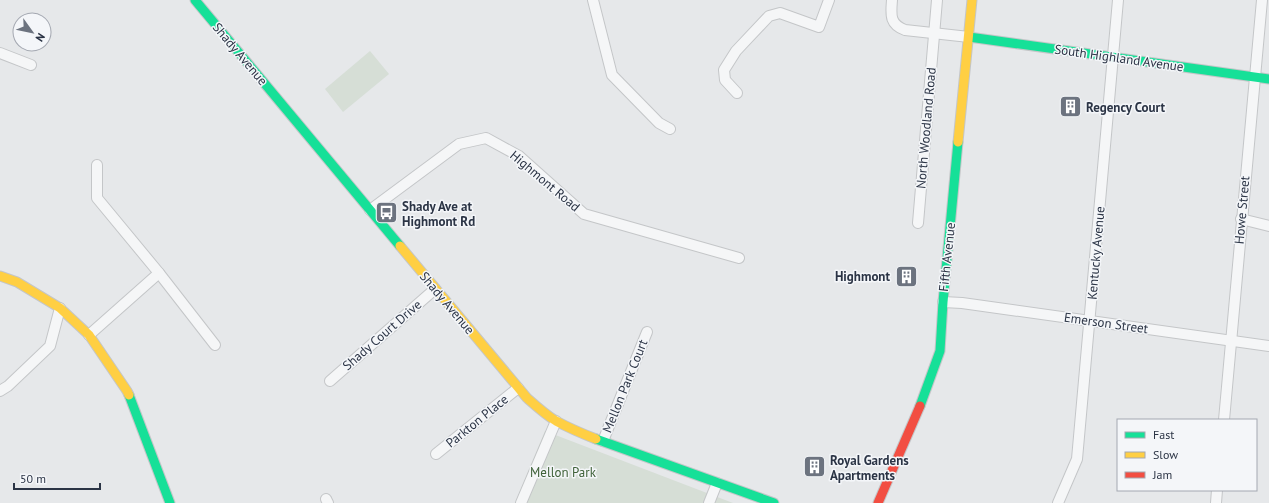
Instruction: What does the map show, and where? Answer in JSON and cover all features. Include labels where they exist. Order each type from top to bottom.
[{"type":"main road","name":"Shady Avenue","points":[[195,0],[518,388],[538,408],[556,421],[578,432],[774,503]]},
{"type":"main road","name":"Fifth Avenue","points":[[878,503],[925,394],[940,351],[943,302],[972,0]]},
{"type":"main road","name":"South Highland Avenue","points":[[969,37],[1269,79]]},
{"type":"main road","points":[[0,276],[17,282],[60,308],[88,336],[127,391],[170,503]]},
{"type":"street","points":[[593,0],[612,75],[659,123],[670,129]]},
{"type":"street","points":[[737,93],[726,80],[724,70],[736,51],[769,16],[780,13],[819,27],[829,0]]},
{"type":"street","points":[[892,0],[891,17],[899,28],[905,30],[969,37]]},
{"type":"street","name":"North Woodland Road","points":[[918,223],[937,0]]},
{"type":"street","name":"Kentucky Avenue","points":[[1058,503],[1077,460],[1118,0]]},
{"type":"street","name":"Howe Street","points":[[1224,419],[1262,0]]},
{"type":"street","points":[[0,53],[31,64]]},
{"type":"street","name":"Highmont Road","points":[[370,210],[459,144],[486,138],[519,156],[584,214],[739,258]]},
{"type":"street","points":[[97,165],[97,198],[159,273],[215,346]]},
{"type":"street","points":[[1241,219],[1269,226]]},
{"type":"street","points":[[88,336],[159,273]]},
{"type":"street","name":"Shady Court Drive","points":[[330,381],[435,289]]},
{"type":"street","name":"Emerson Street","points":[[943,302],[962,303],[1090,320],[1269,346]]},
{"type":"street","points":[[0,391],[8,386],[50,346],[60,308]]},
{"type":"street","name":"Mellon Park Court","points":[[603,441],[647,332]]},
{"type":"street","name":"Parkton Place","points":[[436,454],[518,388]]},
{"type":"street","points":[[521,503],[556,421]]},
{"type":"street","points":[[709,503],[717,483]]},
{"type":"street","points":[[1216,503],[1217,491]]},
{"type":"green space","points":[[370,51],[389,74],[343,112],[325,89]]},
{"type":"green space","name":"Mellon Park","points":[[545,431],[733,503],[515,503]]},
{"type":"traffic: fast","points":[[195,0],[400,246]]},
{"type":"traffic: fast","points":[[969,37],[1269,79]]},
{"type":"traffic: fast","points":[[920,406],[940,351],[943,302],[958,142]]},
{"type":"traffic: fast","points":[[129,395],[170,503]]},
{"type":"traffic: fast","points":[[596,439],[774,503]]},
{"type":"traffic: slow","points":[[958,142],[972,0]]},
{"type":"traffic: slow","points":[[400,246],[527,398],[556,421],[596,439]]},
{"type":"traffic: slow","points":[[0,276],[17,282],[60,308],[89,335],[129,395]]},
{"type":"traffic: jam","points":[[878,503],[920,406]]},
{"type":"place","name":"Regency Court","points":[[1071,107]]},
{"type":"place","name":"Shady Ave at Highmont Rd","points":[[386,213]]},
{"type":"place","name":"Highmont","points":[[906,276]]},
{"type":"place","name":"Royal Gardens Apartments","points":[[815,467]]}]
